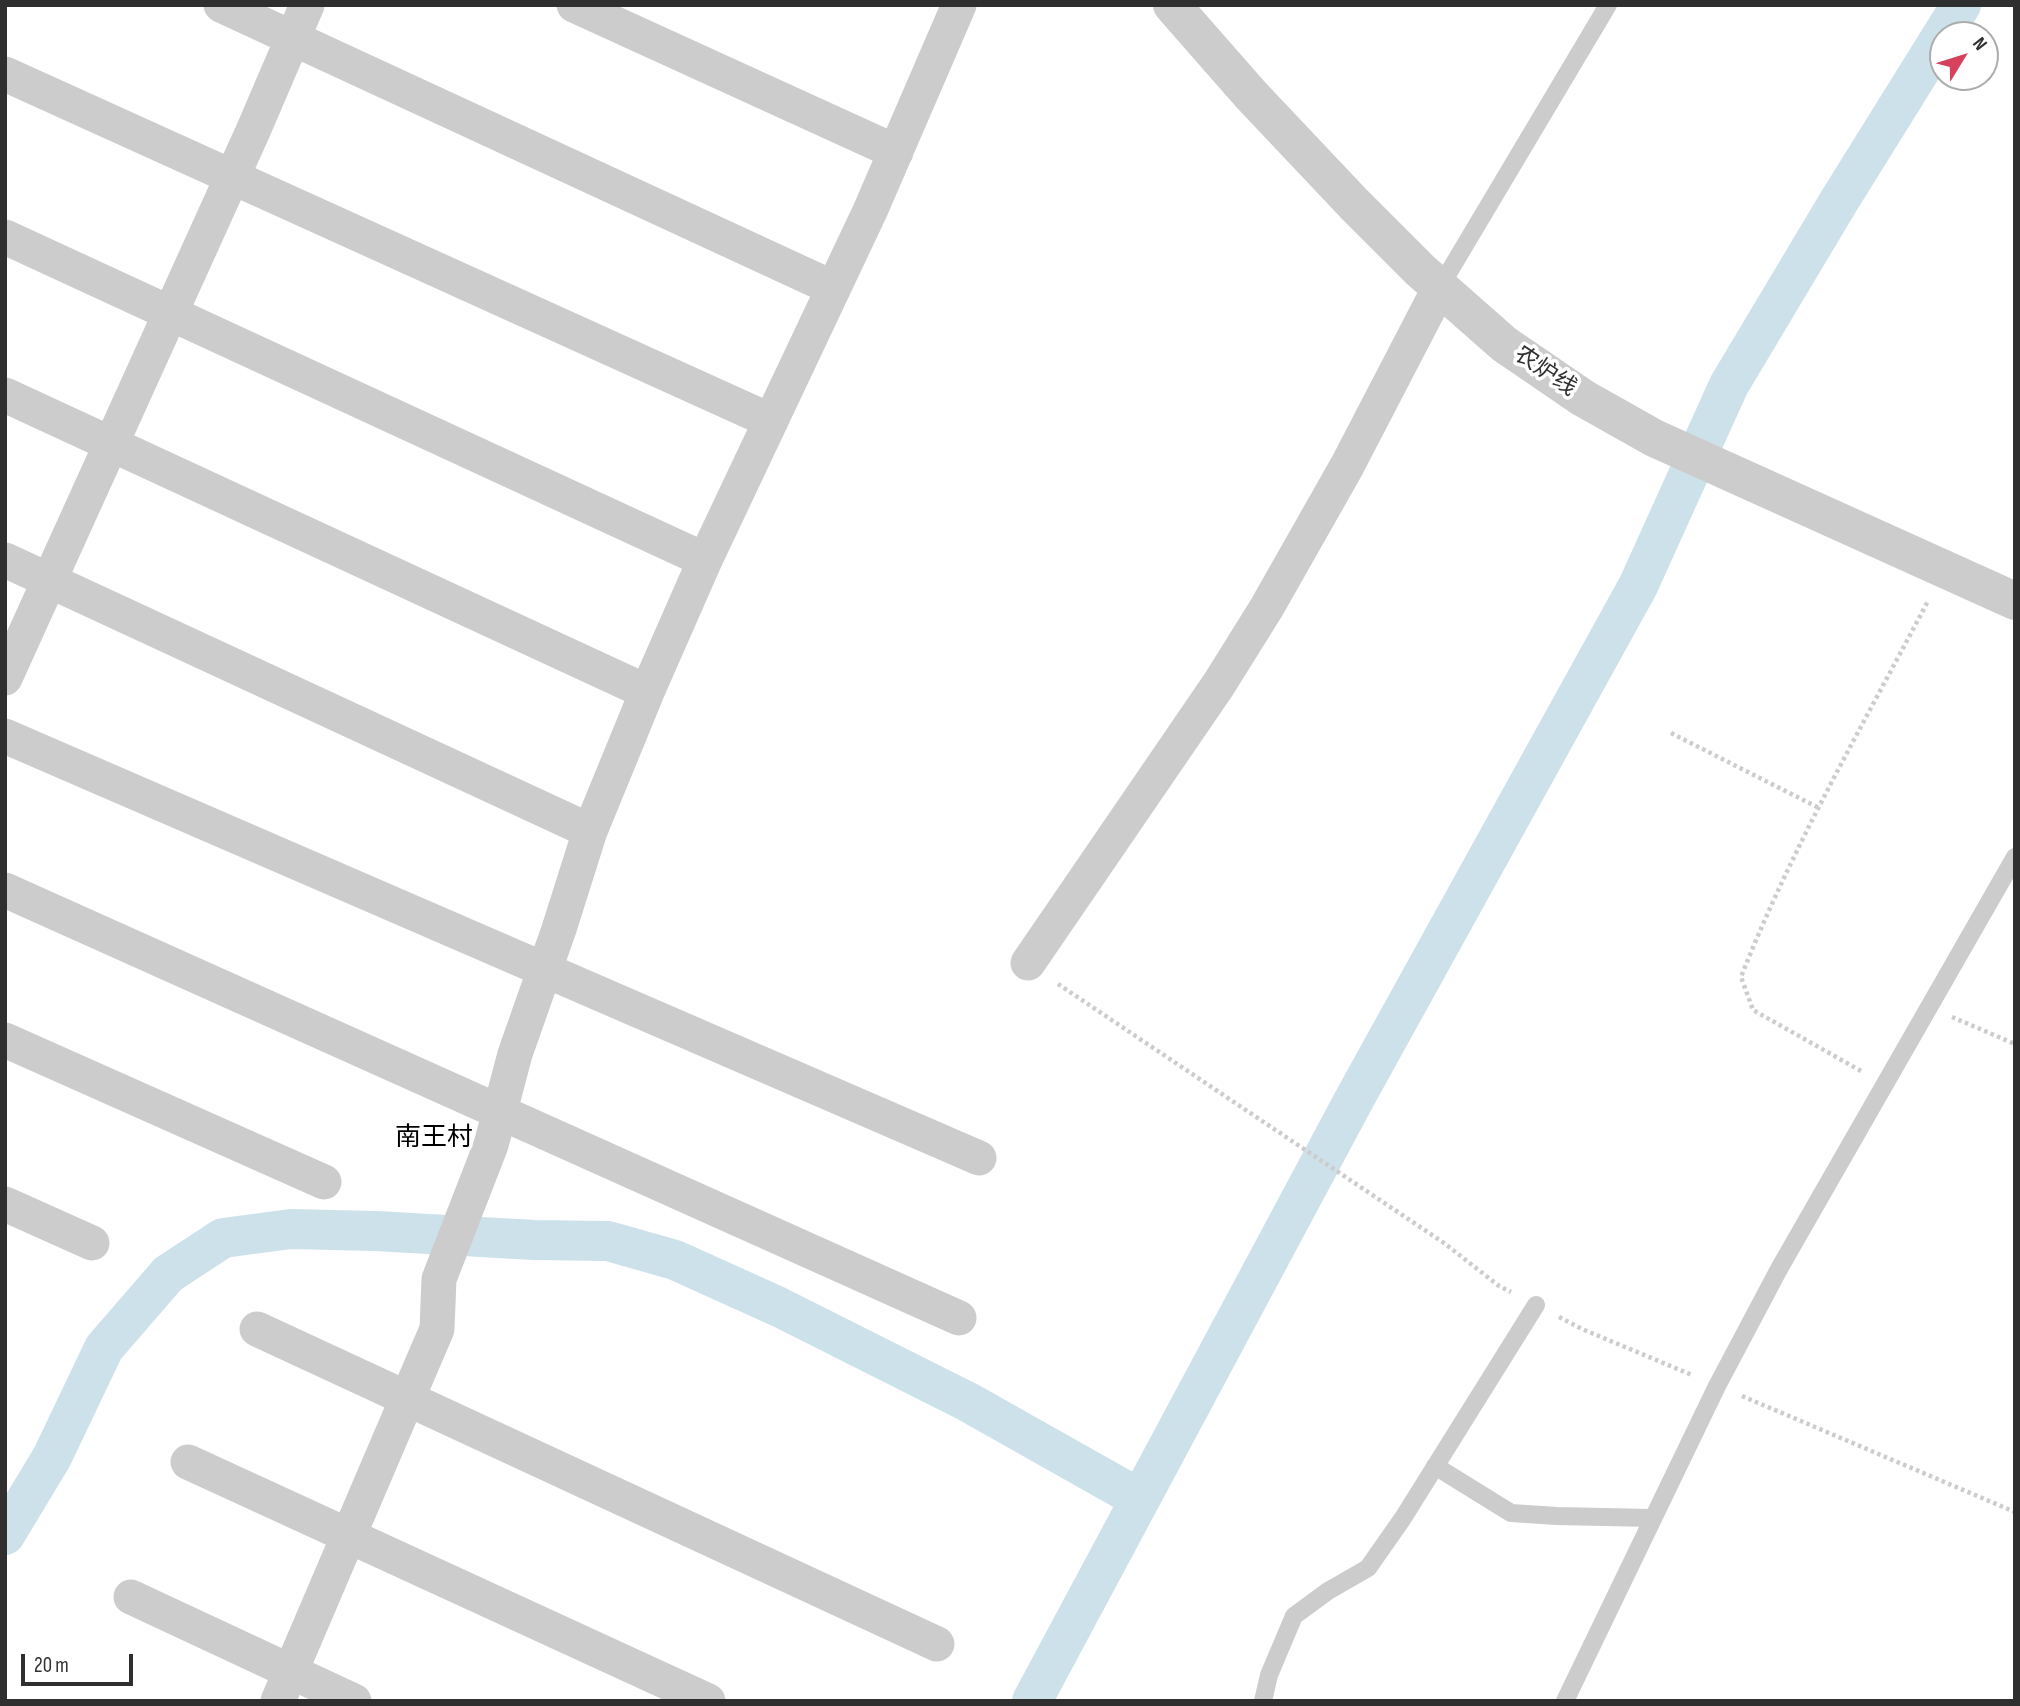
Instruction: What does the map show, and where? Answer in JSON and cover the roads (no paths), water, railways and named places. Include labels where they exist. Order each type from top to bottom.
[{"type":"street","points":[[220,5],[833,288]]},
{"type":"street","points":[[5,678],[307,5]]},
{"type":"street","points":[[574,5],[895,152]]},
{"type":"street","points":[[284,1686],[437,1329],[439,1279],[491,1145],[515,1054],[590,831],[705,560],[833,288],[959,5]]},
{"type":"street","name":"农炉线","points":[[1172,5],[1251,95],[1354,204],[1420,270],[1504,344],[1583,398],[1654,438],[2015,601]]},
{"type":"street","points":[[5,74],[771,421]]},
{"type":"street","points":[[5,237],[705,560]]},
{"type":"street","points":[[1028,963],[1219,684],[1267,607],[1347,466],[1440,288]]},
{"type":"street","points":[[5,395],[647,692]]},
{"type":"street","points":[[5,560],[590,831]]},
{"type":"street","points":[[5,736],[979,1158]]},
{"type":"street","points":[[5,890],[959,1318]]},
{"type":"street","points":[[5,1040],[324,1182]]},
{"type":"street","points":[[5,1204],[92,1243]]},
{"type":"street","points":[[257,1329],[937,1644]]},
{"type":"street","points":[[188,1462],[708,1701]]},
{"type":"street","points":[[131,1597],[284,1686],[354,1701]]},
{"type":"lane","points":[[1440,288],[1608,5]]},
{"type":"lane","points":[[1565,1701],[1717,1386],[1779,1269],[2015,857]]},
{"type":"lane","points":[[1263,1701],[1269,1675],[1294,1616],[1328,1591],[1368,1568],[1403,1518],[1536,1305]]},
{"type":"lane","points":[[1436,1466],[1511,1513],[1653,1518]]},
{"type":"waterway","points":[[1032,1701],[1356,1096],[1638,586],[1729,385],[1961,5]]},
{"type":"waterway","points":[[5,1535],[52,1457],[104,1348],[168,1274],[223,1238],[291,1229],[608,1241],[675,1260],[779,1307],[968,1402],[1140,1499]]},
{"type":"district","name":"南王村","points":[[434,1138]]}]
